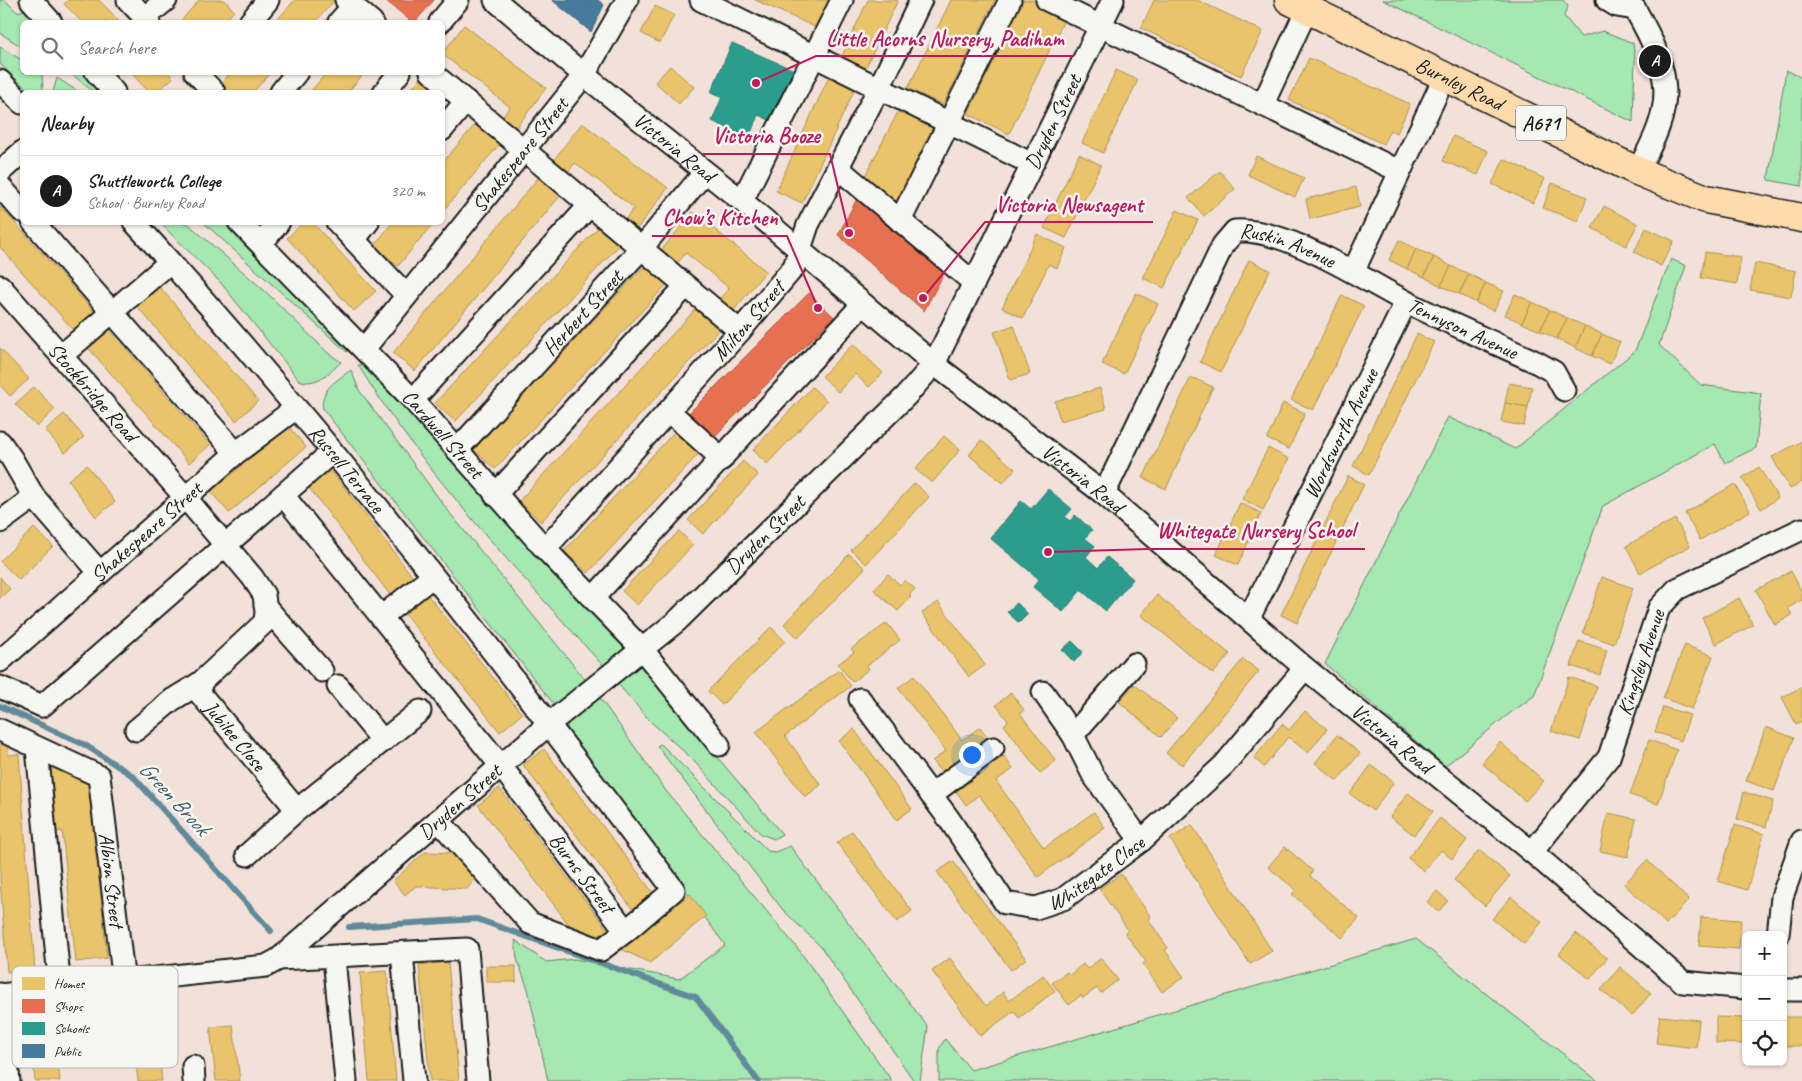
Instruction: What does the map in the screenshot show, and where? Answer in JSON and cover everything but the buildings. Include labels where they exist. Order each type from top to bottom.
[{"type":"main road","name":"Burnley Road","points":[[1298,5],[1637,171],[1706,199],[1802,218]]},
{"type":"street","points":[[31,0],[49,20]]},
{"type":"street","points":[[128,0],[146,20],[166,0]]},
{"type":"street","points":[[442,20],[458,0]]},
{"type":"street","name":"Victoria Road","points":[[495,0],[584,75],[800,249],[934,364],[1104,494],[1305,668],[1532,852],[1683,982],[1742,988]]},
{"type":"street","name":"Shakespeare Street","points":[[364,348],[584,75],[626,0]]},
{"type":"street","points":[[700,0],[1032,164]]},
{"type":"street","points":[[742,201],[842,0]]},
{"type":"street","name":"Milton Street","points":[[544,549],[740,331],[794,267],[808,225],[879,88],[921,0]]},
{"type":"street","points":[[900,221],[1010,0]]},
{"type":"street","points":[[1047,0],[1399,171]]},
{"type":"street","name":"Dryden Street","points":[[279,959],[550,723],[691,607],[906,396],[934,364],[1113,0]]},
{"type":"street","points":[[1607,0],[1617,6],[1638,5],[1659,55],[1664,81],[1665,107],[1661,124],[1637,171]]},
{"type":"street","points":[[340,20],[350,3],[370,20]]},
{"type":"street","points":[[1263,104],[1298,5]]},
{"type":"street","points":[[99,75],[112,90]]},
{"type":"street","points":[[282,90],[294,75]]},
{"type":"street","points":[[386,90],[398,75]]},
{"type":"street","points":[[435,75],[740,331]]},
{"type":"street","name":"Ruskin Avenue","points":[[1104,494],[1224,245],[1235,231],[1252,230],[1274,235],[1353,272],[1445,76]]},
{"type":"street","points":[[0,81],[20,101]]},
{"type":"street","points":[[445,126],[466,101]]},
{"type":"street","points":[[0,172],[20,154]]},
{"type":"street","points":[[838,168],[974,283]]},
{"type":"street","name":"Herbert Street","points":[[457,450],[641,249],[705,172]]},
{"type":"street","points":[[0,186],[20,209]]},
{"type":"street","points":[[413,400],[590,205]]},
{"type":"street","points":[[36,225],[236,453]]},
{"type":"street","name":"Russell Terrace","points":[[137,225],[332,452],[550,723],[674,890]]},
{"type":"street","name":"Cardwell Street","points":[[243,225],[413,400],[544,549],[642,649],[719,745]]},
{"type":"street","points":[[261,244],[277,225]]},
{"type":"street","points":[[340,225],[406,295]]},
{"type":"street","points":[[354,240],[366,225]]},
{"type":"street","points":[[61,356],[170,262]]},
{"type":"street","name":"Tennyson Avenue","points":[[1353,272],[1406,302],[1554,372],[1564,390]]},
{"type":"street","name":"Stockbridge Road","points":[[0,286],[185,497]]},
{"type":"street","points":[[495,494],[686,286]]},
{"type":"street","name":"Wordsworth Avenue","points":[[1249,618],[1406,302]]},
{"type":"street","points":[[593,598],[864,304]]},
{"type":"street","name":"Shakespeare Street","points":[[0,661],[236,453],[296,408]]},
{"type":"street","points":[[669,411],[722,459]]},
{"type":"street","points":[[0,442],[34,497],[100,573]]},
{"type":"street","points":[[0,687],[42,706],[332,452]]},
{"type":"street","name":"Burns Street","points":[[283,495],[501,766],[626,931],[674,890]]},
{"type":"street","points":[[0,522],[34,497]]},
{"type":"street","points":[[185,497],[253,578],[264,596],[265,606],[322,671]]},
{"type":"street","name":"Kingsley Avenue","points":[[1532,852],[1609,757],[1659,608],[1677,589],[1802,529]]},
{"type":"street","points":[[381,617],[432,577]]},
{"type":"street","name":"Jubilee Close","points":[[265,606],[265,622],[200,683],[201,695],[296,810]]},
{"type":"street","points":[[1072,735],[1134,664]]},
{"type":"street","name":"Whitegate Close","points":[[860,699],[931,795],[1005,903],[1036,908],[1063,899],[1142,841],[1224,765],[1305,668]]},
{"type":"street","points":[[136,730],[172,700],[200,683]]},
{"type":"street","points":[[338,686],[383,741]]},
{"type":"street","points":[[1042,692],[1072,735],[1093,775],[1142,841]]},
{"type":"street","points":[[247,855],[296,810],[420,711]]},
{"type":"street","points":[[0,730],[37,748],[58,966]]},
{"type":"street","name":"Albion Street","points":[[37,748],[99,776],[122,966]]},
{"type":"street","points":[[931,795],[994,748]]},
{"type":"street","points":[[438,820],[530,924],[601,950],[626,931]]},
{"type":"street","points":[[1778,931],[1782,897],[1802,841]]},
{"type":"street","points":[[178,977],[266,966],[279,959],[334,958],[467,950],[478,1081]]},
{"type":"street","points":[[402,953],[414,1081]]},
{"type":"street","points":[[334,958],[346,1081]]},
{"type":"street","points":[[1787,990],[1802,990]]},
{"type":"street","points":[[0,995],[8,1081]]},
{"type":"green space","points":[[0,0],[5,0],[17,12],[27,9],[38,20],[20,20],[20,46],[0,33]]},
{"type":"green space","points":[[1383,0],[1563,0],[1568,6],[1564,16],[1581,37],[1603,31],[1633,43],[1635,59],[1633,122]]},
{"type":"green space","points":[[0,47],[20,59],[20,75],[42,75],[43,90],[28,90],[0,64]]},
{"type":"green space","points":[[1786,70],[1802,78],[1802,186],[1768,180]]},
{"type":"green space","points":[[73,75],[90,75],[106,90],[91,90]]},
{"type":"green space","points":[[57,78],[76,90],[54,90]]},
{"type":"green space","points":[[162,225],[189,225],[265,291],[328,353],[341,362],[322,378],[311,382],[299,380],[220,282]]},
{"type":"green space","points":[[206,225],[235,225],[351,345],[347,352]]},
{"type":"green space","points":[[1671,259],[1686,266],[1659,345],[1701,385],[1761,393],[1756,448],[1725,463],[1715,444],[1603,506],[1534,696],[1445,766],[1325,664],[1448,417],[1515,449],[1635,351]]},
{"type":"green space","points":[[358,365],[365,365],[484,490],[629,651],[606,669],[507,559],[443,484],[413,446]]},
{"type":"green space","points":[[351,370],[359,390],[449,512],[588,683],[557,705],[552,702],[323,409],[322,402],[326,391]]},
{"type":"green space","points":[[638,663],[782,834],[774,839],[761,834],[690,757],[650,721],[618,684],[627,671]]},
{"type":"green space","points":[[600,698],[666,791],[799,950],[892,1081],[548,1081],[528,989],[517,959],[515,940],[546,962],[574,959],[679,979],[725,945],[567,728],[574,712]]},
{"type":"green space","points":[[661,744],[768,851],[775,852],[790,846],[928,1027],[920,1081],[914,1081],[821,947],[783,910],[657,746]]},
{"type":"green space","points":[[1416,939],[1598,1081],[939,1081],[939,1049],[945,1039],[971,1070]]},
{"type":"waterway","name":"Green Brook","points":[[0,706],[85,745],[133,776],[271,931]]},
{"type":"waterway","points":[[349,927],[477,919],[696,997],[758,1081]]},
{"type":"place","name":"Shuttleworth College","points":[[1655,61]]},
{"type":"place","name":"Little Acorns Nursery, Padiham","points":[[756,83]]},
{"type":"place","name":"Victoria Booze","points":[[849,233]]},
{"type":"place","name":"Victoria Newsagent","points":[[923,298]]},
{"type":"place","name":"Chow’s Kitchen","points":[[818,308]]},
{"type":"place","name":"Whitegate Nursery School","points":[[1048,552]]}]
